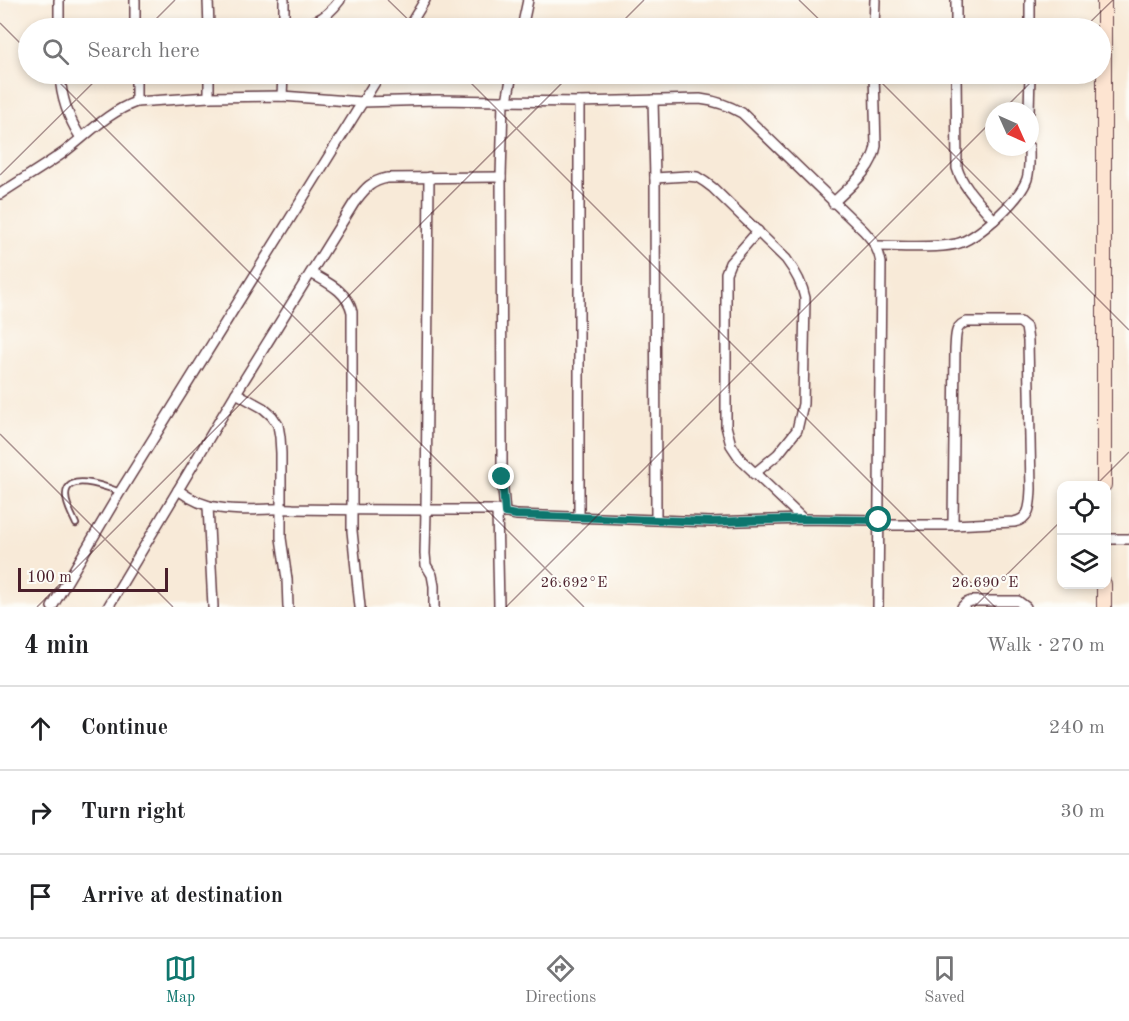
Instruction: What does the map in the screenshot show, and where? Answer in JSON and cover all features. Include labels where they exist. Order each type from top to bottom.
[{"type":"street","points":[[59,0],[59,18]]},
{"type":"street","points":[[135,0],[135,18]]},
{"type":"street","points":[[208,0],[209,18]]},
{"type":"street","points":[[284,0],[284,18]]},
{"type":"street","points":[[322,18],[340,0]]},
{"type":"street","points":[[414,18],[425,0]]},
{"type":"street","points":[[524,18],[528,0]]},
{"type":"street","points":[[874,18],[875,0]]},
{"type":"street","points":[[956,0],[956,18]]},
{"type":"street","points":[[1030,0],[1030,18]]},
{"type":"street","points":[[1104,0],[1104,18]]},
{"type":"street","points":[[61,84],[67,112],[81,138]]},
{"type":"street","points":[[136,84],[136,102]]},
{"type":"street","points":[[209,84],[209,97]]},
{"type":"street","points":[[282,96],[283,84]]},
{"type":"street","points":[[52,607],[120,492],[374,84]]},
{"type":"street","points":[[499,607],[502,466],[501,177],[505,101],[509,84]]},
{"type":"street","points":[[833,202],[862,174],[874,156],[876,146],[874,84]]},
{"type":"street","points":[[956,84],[957,168],[967,187],[994,220]]},
{"type":"street","points":[[1029,102],[1030,84]]},
{"type":"street","points":[[1104,84],[1104,481]]},
{"type":"street","points":[[0,194],[63,153],[116,111],[136,102],[209,97],[282,96],[362,102],[437,100],[579,102],[700,99],[731,106],[747,118],[864,231],[877,246],[880,254],[878,607]]},
{"type":"street","points":[[653,100],[656,519]]},
{"type":"street","points":[[579,102],[579,517]]},
{"type":"street","points":[[877,246],[943,246],[971,238],[994,220],[1022,190],[1029,168],[1029,156]]},
{"type":"street","points":[[429,177],[425,555],[426,565],[432,575],[434,586],[434,607]]},
{"type":"street","points":[[108,607],[236,393],[354,203],[369,184],[375,180],[387,178],[501,177]]},
{"type":"street","points":[[655,178],[697,177],[713,188],[793,268],[803,288],[805,298],[802,404],[797,430],[778,454],[754,474]]},
{"type":"street","points":[[758,231],[730,263],[725,280],[726,426],[731,445],[741,460],[803,519]]},
{"type":"street","points":[[311,273],[344,295],[352,312],[352,510],[360,607]]},
{"type":"street","points":[[178,490],[208,506],[236,509],[501,512],[523,515],[720,522],[803,519],[953,525],[1021,521],[1029,511],[1031,489],[1028,340],[1026,327],[1020,322],[967,322],[960,324],[957,330],[953,525]]},
{"type":"street","points":[[236,393],[263,408],[278,425],[281,453],[281,538],[286,568],[288,607]]},
{"type":"street","points":[[208,506],[213,607]]},
{"type":"street","points":[[1111,539],[1129,539]]},
{"type":"street","points":[[1104,589],[1104,607]]},
{"type":"street","points":[[962,607],[971,601],[1018,601],[1026,607]]},
{"type":"lane","points":[[76,524],[66,497],[69,487],[80,482],[97,483],[120,492]]},
{"type":"route","points":[[502,477],[505,513],[516,515],[711,522],[803,519],[879,520]]}]
